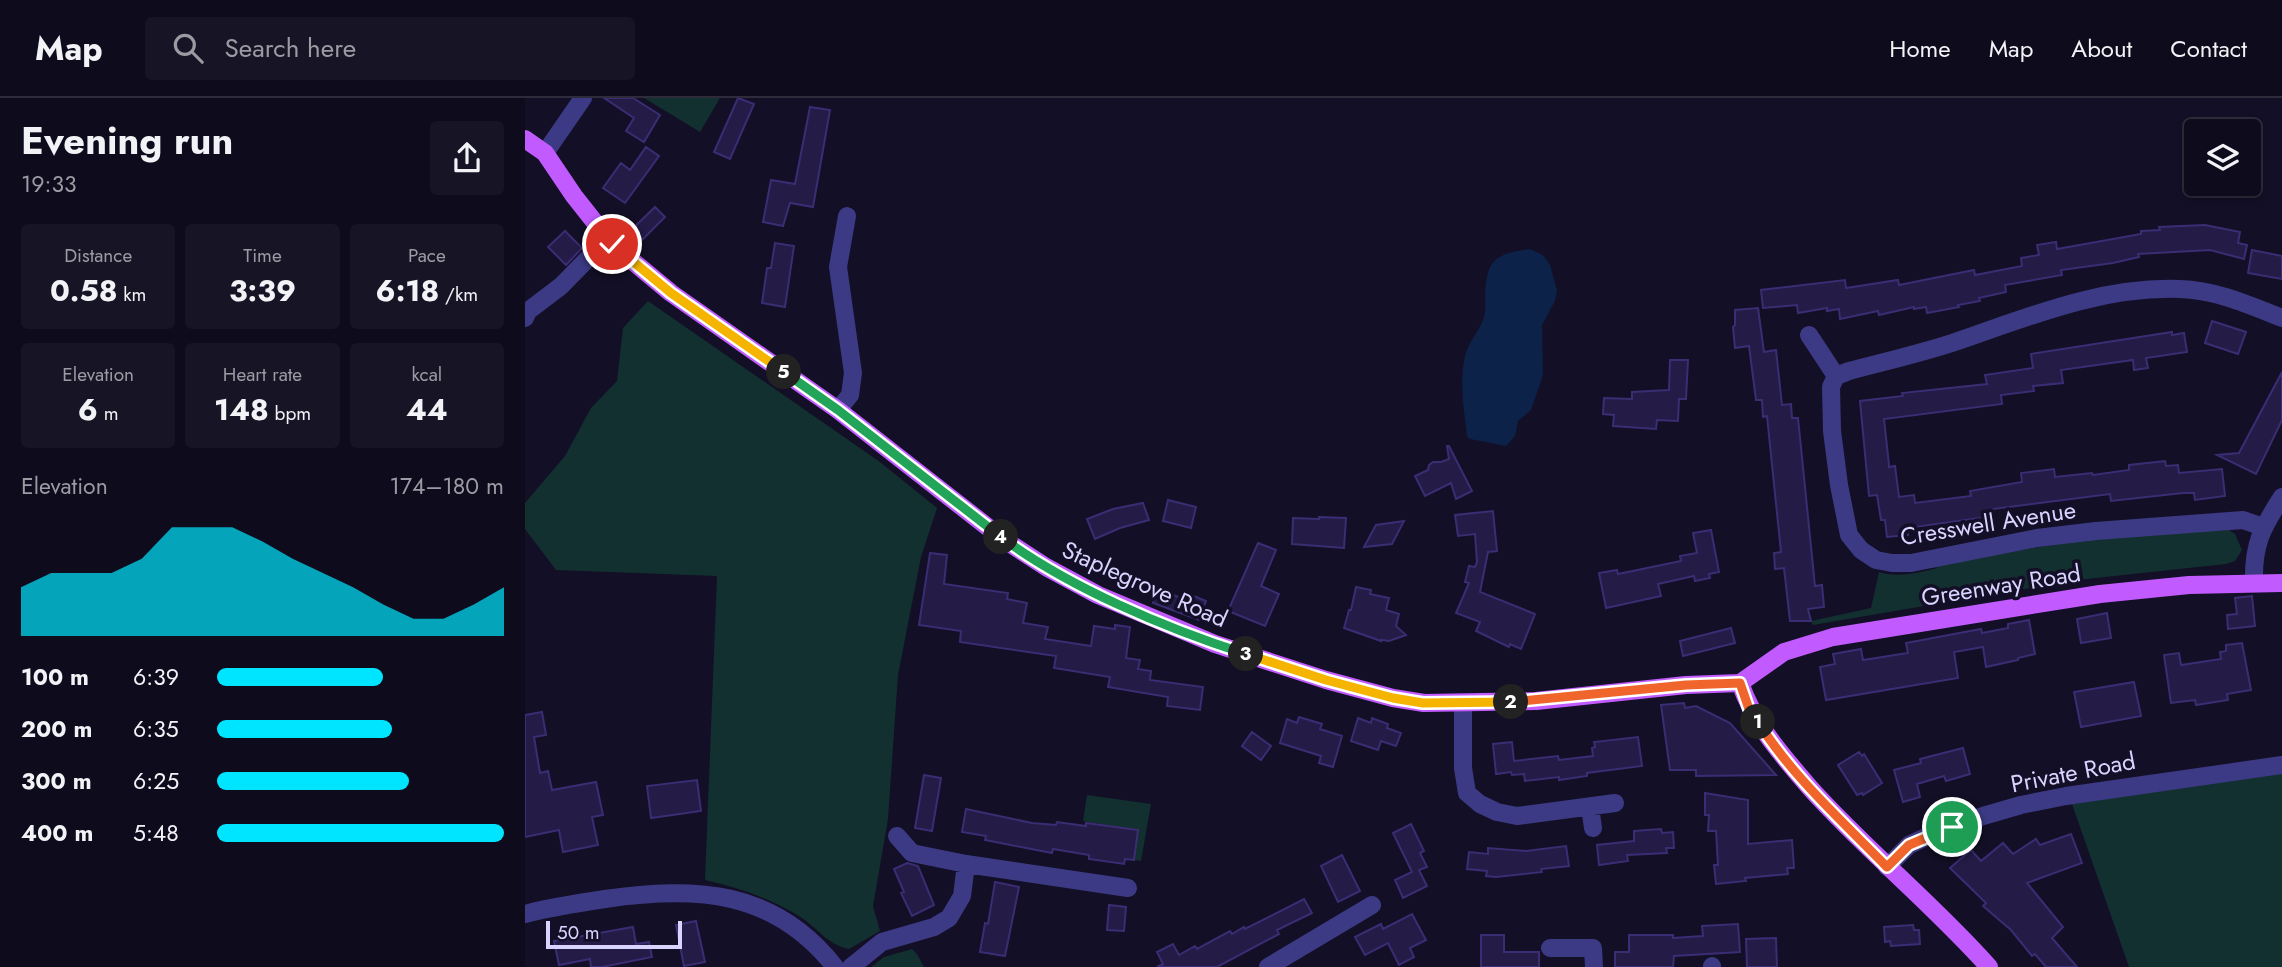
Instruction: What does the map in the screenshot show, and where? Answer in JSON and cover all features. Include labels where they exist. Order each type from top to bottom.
[{"type":"main road","name":"Staplegrove Road","points":[[525,139],[545,153],[607,239],[671,293],[838,410],[1003,539],[1046,567],[1098,595],[1215,644],[1326,680],[1423,703],[1537,701],[1686,685],[1740,683]]},
{"type":"main road","name":"Greenway Road","points":[[1740,683],[1784,652],[1833,637],[2100,594],[2189,585],[2282,583]]},
{"type":"main road","points":[[1740,683],[1749,709],[1770,742],[1824,803],[1989,967]]},
{"type":"street","points":[[545,153],[583,98]]},
{"type":"street","points":[[838,410],[850,395],[853,373],[838,267],[847,216]]},
{"type":"street","points":[[525,318],[528,311],[561,286],[607,239]]},
{"type":"street","points":[[1809,335],[1836,376],[1949,344],[2062,306],[2130,290],[2182,289],[2218,295],[2282,318]]},
{"type":"street","name":"Cresswell Avenue","points":[[1836,376],[1831,387],[1832,431],[1843,515],[1849,535],[1861,550],[1876,559],[1892,564],[1911,563],[2037,538],[2095,531],[2243,520],[2263,527]]},
{"type":"street","points":[[2254,582],[2257,539],[2282,498]]},
{"type":"street","points":[[1463,704],[1463,768],[1467,793],[1481,804],[1497,812],[1517,816],[1615,803]]},
{"type":"street","name":"Private Road","points":[[1887,867],[1909,845],[1930,835],[2021,805],[2282,765]]},
{"type":"street","points":[[1590,807],[1593,828]]},
{"type":"street","points":[[897,836],[912,853],[966,864],[1128,888]]},
{"type":"street","points":[[851,967],[882,942],[935,927],[949,918],[962,896],[966,864]]},
{"type":"street","points":[[525,914],[639,894],[708,893],[758,906],[775,915],[810,940],[835,967]]},
{"type":"street","points":[[1268,967],[1372,905]]},
{"type":"street","points":[[1550,948],[1594,948],[1594,967]]},
{"type":"green space","points":[[644,98],[720,98],[700,132]]},
{"type":"green space","points":[[648,301],[880,462],[937,508],[921,557],[898,675],[888,819],[873,906],[880,931],[849,949],[828,940],[799,916],[777,904],[742,890],[705,880],[717,576],[556,570],[525,529],[525,503],[565,456],[591,408],[617,381],[623,328]]},
{"type":"green space","points":[[2229,530],[2235,534],[2242,550],[2235,561],[2226,564],[2077,580],[1813,625],[1811,621],[1871,608],[1879,572],[1893,575],[1915,573],[1937,568],[1935,564],[2102,537]]},
{"type":"green space","points":[[2282,773],[2282,967],[2129,967],[2072,804]]},
{"type":"green space","points":[[1087,795],[1151,804],[1141,861],[1134,860],[1137,830],[1083,821]]},
{"type":"green space","points":[[912,949],[924,967],[871,967],[884,957]]},
{"type":"water","points":[[1530,249],[1543,255],[1550,265],[1557,290],[1555,301],[1542,325],[1543,375],[1531,410],[1518,421],[1515,436],[1506,446],[1470,439],[1467,436],[1464,415],[1464,360],[1484,317],[1488,273],[1495,260],[1501,256]]},
{"type":"building","points":[[604,98],[633,98],[660,115],[644,142],[626,131],[634,118]]},
{"type":"building","points":[[738,98],[754,104],[730,159],[714,152]]},
{"type":"building","points":[[810,107],[830,110],[813,207],[790,203],[783,226],[763,222],[771,180],[795,184]]},
{"type":"building","points":[[646,147],[659,156],[625,203],[603,188],[621,163],[630,170]]},
{"type":"building","points":[[655,207],[665,217],[638,244],[628,233]]},
{"type":"building","points":[[2205,225],[2240,232],[2238,243],[2247,245],[2244,259],[2210,250],[2138,254],[2139,257],[2113,263],[2061,270],[2062,275],[2005,285],[2006,292],[1979,298],[1980,301],[1958,305],[1959,307],[1927,313],[1926,307],[1914,307],[1879,315],[1878,311],[1840,319],[1839,309],[1827,311],[1827,308],[1798,313],[1797,305],[1763,308],[1761,290],[1845,280],[1846,288],[1898,280],[1899,285],[1974,270],[1975,275],[2022,266],[2021,258],[2039,255],[2037,245],[2056,242],[2057,249],[2141,234],[2141,231],[2160,230],[2159,227]]},
{"type":"building","points":[[565,231],[582,248],[566,265],[548,247]]},
{"type":"building","points":[[775,243],[794,246],[785,307],[762,303],[767,268],[771,268]]},
{"type":"building","points":[[2252,250],[2282,256],[2282,279],[2248,273]]},
{"type":"building","points":[[1758,308],[1764,352],[1776,350],[1782,405],[1791,404],[1792,418],[1798,418],[1815,586],[1822,585],[1824,607],[1808,609],[1811,621],[1790,621],[1784,568],[1775,569],[1774,553],[1781,552],[1767,416],[1763,417],[1762,400],[1756,400],[1749,346],[1735,348],[1735,310]]},
{"type":"building","points":[[2212,321],[2246,332],[2238,354],[2205,343]]},
{"type":"building","points":[[2172,332],[2172,335],[2184,333],[2187,352],[2146,358],[2148,368],[2134,370],[2133,360],[2061,370],[2063,383],[2033,386],[2034,391],[2001,395],[2002,404],[1884,419],[1889,467],[1895,466],[1899,497],[1914,495],[1915,503],[1971,496],[1970,491],[2022,482],[2021,473],[2054,469],[2055,477],[2093,475],[2129,470],[2129,465],[2165,461],[2166,466],[2178,465],[2179,473],[2222,469],[2225,496],[2195,500],[2194,493],[2183,493],[2111,501],[2110,494],[1993,509],[1994,516],[1907,528],[1908,535],[1887,537],[1877,495],[1869,496],[1860,401],[1903,396],[1902,393],[1987,384],[1985,375],[2033,368],[2031,354]]},
{"type":"building","points":[[1670,360],[1688,360],[1686,399],[1679,399],[1678,421],[1657,420],[1656,429],[1613,426],[1614,415],[1603,414],[1604,398],[1632,399],[1632,392],[1669,390]]},
{"type":"building","points":[[2282,372],[2282,420],[2256,474],[2217,455],[2239,453]]},
{"type":"building","points":[[1447,446],[1472,491],[1456,499],[1451,483],[1425,496],[1415,476],[1428,470],[1433,462],[1449,459]]},
{"type":"building","points":[[1168,500],[1196,507],[1191,528],[1163,521]]},
{"type":"building","points":[[1143,503],[1149,520],[1095,539],[1087,519],[1113,509]]},
{"type":"building","points":[[1493,511],[1497,551],[1488,552],[1480,592],[1535,614],[1521,649],[1510,644],[1509,647],[1476,631],[1480,622],[1456,613],[1469,583],[1465,582],[1469,566],[1475,567],[1477,562],[1475,534],[1458,536],[1455,515]]},
{"type":"building","points":[[1293,518],[1346,518],[1344,548],[1292,544]]},
{"type":"building","points":[[1404,521],[1392,544],[1364,547],[1376,525]]},
{"type":"building","points":[[1711,530],[1719,572],[1709,574],[1710,578],[1695,581],[1694,576],[1658,584],[1661,596],[1606,608],[1599,573],[1617,570],[1618,574],[1681,561],[1680,556],[1697,553],[1693,533]]},
{"type":"building","points":[[1258,543],[1276,550],[1261,586],[1279,594],[1265,626],[1228,611]]},
{"type":"building","points":[[930,553],[947,555],[944,584],[1008,593],[1007,599],[1027,603],[1023,623],[1048,627],[1045,639],[1091,646],[1094,626],[1115,629],[1115,625],[1130,627],[1126,658],[1140,660],[1138,669],[1151,671],[1150,680],[1203,687],[1200,710],[1167,706],[1168,697],[1108,687],[1110,677],[1054,668],[1056,656],[960,642],[961,631],[919,625]]},
{"type":"building","points":[[1356,587],[1371,590],[1370,594],[1389,598],[1386,610],[1399,614],[1396,626],[1406,635],[1381,641],[1344,628]]},
{"type":"building","points":[[1158,589],[1181,598],[1184,592],[1206,601],[1199,620],[1153,603]]},
{"type":"building","points":[[2252,596],[2255,626],[2228,629],[2227,615],[2237,614],[2235,598]]},
{"type":"building","points":[[2107,613],[2111,638],[2081,643],[2077,619]]},
{"type":"building","points":[[2029,620],[2035,654],[1986,667],[1983,647],[1954,652],[1958,678],[1826,700],[1820,667],[1835,664],[1833,654],[1861,649],[1863,660],[1908,653],[1906,643],[1981,629],[1982,633],[2008,628],[2008,624]]},
{"type":"building","points":[[1731,628],[1735,643],[1683,656],[1680,641]]},
{"type":"building","points":[[2242,643],[2251,690],[2227,694],[2228,700],[2196,705],[2195,700],[2171,703],[2164,655],[2179,653],[2181,665],[2221,659],[2220,652],[2226,651],[2226,645]]},
{"type":"building","points":[[2134,682],[2141,716],[2081,727],[2074,692]]},
{"type":"building","points":[[1684,703],[1685,708],[1696,706],[1730,723],[1776,775],[1696,776],[1696,770],[1670,770],[1661,705]]},
{"type":"building","points":[[542,712],[546,735],[534,737],[540,773],[548,771],[552,790],[596,782],[603,815],[592,817],[598,845],[563,852],[559,830],[525,837],[525,715]]},
{"type":"building","points":[[1299,717],[1322,724],[1320,729],[1342,736],[1333,767],[1319,763],[1321,756],[1280,743],[1287,719],[1297,723]]},
{"type":"building","points":[[1358,718],[1371,723],[1372,718],[1401,733],[1396,746],[1381,741],[1378,750],[1351,741]]},
{"type":"building","points":[[1252,732],[1271,746],[1261,760],[1242,746]]},
{"type":"building","points":[[1638,737],[1642,766],[1587,773],[1587,776],[1559,780],[1559,777],[1525,781],[1524,774],[1496,774],[1493,744],[1512,742],[1514,761],[1558,756],[1559,760],[1593,756],[1594,742]]},
{"type":"building","points":[[1963,748],[1970,774],[1946,781],[1944,776],[1917,784],[1920,797],[1903,802],[1894,770],[1921,763],[1920,759]]},
{"type":"building","points":[[1859,752],[1862,756],[1864,754],[1882,783],[1863,795],[1857,795],[1838,765]]},
{"type":"building","points":[[924,775],[941,778],[932,831],[915,828]]},
{"type":"building","points":[[697,780],[701,811],[651,818],[647,786]]},
{"type":"building","points":[[1705,793],[1748,800],[1748,844],[1792,840],[1794,868],[1787,868],[1788,874],[1716,884],[1716,831],[1708,831],[1709,815],[1705,815]]},
{"type":"building","points":[[966,809],[1032,823],[1056,825],[1057,822],[1086,826],[1086,823],[1138,830],[1134,860],[1125,859],[1124,864],[1089,859],[1089,855],[1053,849],[1052,853],[985,840],[986,836],[962,832]]},
{"type":"building","points":[[1411,824],[1424,851],[1420,853],[1427,867],[1419,870],[1427,886],[1403,898],[1395,880],[1412,872],[1393,833]]},
{"type":"building","points":[[1661,829],[1662,833],[1673,832],[1674,848],[1666,848],[1667,853],[1627,855],[1628,861],[1599,865],[1597,845],[1634,841],[1634,831]]},
{"type":"building","points":[[2071,834],[2082,863],[2027,883],[2063,927],[2052,938],[2077,967],[2046,967],[2035,954],[2032,956],[2011,930],[1983,906],[1986,903],[1950,868],[1971,850],[1981,861],[2003,843],[2013,854],[2036,839],[2040,845]]},
{"type":"building","points":[[1566,846],[1569,866],[1496,877],[1486,876],[1487,871],[1467,869],[1469,852],[1488,854],[1488,848],[1526,851]]},
{"type":"building","points":[[1342,855],[1360,891],[1338,902],[1321,866]]},
{"type":"building","points":[[907,863],[918,866],[934,905],[912,916],[894,869]]},
{"type":"building","points":[[995,882],[1019,887],[1005,956],[980,952]]},
{"type":"building","points":[[1304,899],[1312,913],[1277,930],[1279,934],[1217,967],[1157,967],[1163,964],[1157,952],[1173,944],[1179,955],[1195,946],[1197,949],[1230,931],[1232,934],[1244,927],[1245,929]]},
{"type":"building","points":[[1109,905],[1126,907],[1124,931],[1107,930]]},
{"type":"building","points":[[1412,914],[1426,940],[1410,948],[1414,957],[1399,965],[1388,943],[1365,955],[1355,937],[1381,924],[1383,929]]},
{"type":"building","points":[[696,921],[705,962],[684,966],[676,925]]},
{"type":"building","points":[[1738,924],[1740,952],[1674,956],[1673,967],[1615,967],[1615,952],[1629,952],[1629,935],[1673,935],[1673,938],[1703,936],[1702,926]]},
{"type":"building","points":[[1913,925],[1914,930],[1919,930],[1920,944],[1891,946],[1890,941],[1885,942],[1884,927]]},
{"type":"building","points":[[633,927],[636,944],[649,942],[652,957],[602,967],[591,967],[590,959],[559,965],[554,941]]},
{"type":"building","points":[[1481,935],[1504,935],[1504,952],[1539,952],[1539,967],[1481,967]]},
{"type":"building","points":[[1776,938],[1777,967],[1747,967],[1746,939]]},
{"type":"route","points":[[612,244],[671,293],[838,410],[1003,539],[1046,567],[1098,595],[1215,644],[1326,680],[1423,703],[1537,701],[1686,685],[1740,683],[1749,709],[1770,742],[1824,803],[1887,867],[1909,845],[1952,827]]}]
